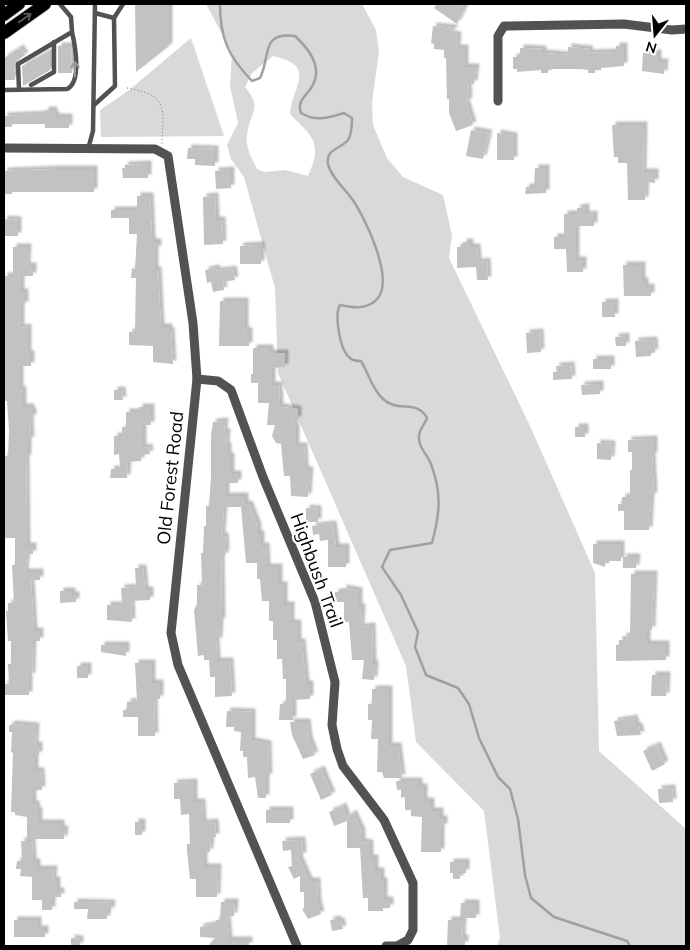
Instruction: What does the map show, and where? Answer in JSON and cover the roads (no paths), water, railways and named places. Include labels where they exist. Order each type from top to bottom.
[{"type":"main road","points":[[4,33],[45,4]]},
{"type":"street","points":[[498,101],[498,36],[504,26],[624,24],[672,30],[686,29]]},
{"type":"street","points":[[4,148],[88,149]]},
{"type":"street","name":"Old Forest Road","points":[[88,149],[155,149],[168,156],[194,323],[197,379],[171,633],[178,665],[297,946]]},
{"type":"street","name":"Highbush Trail","points":[[197,379],[218,381],[231,390],[263,477],[315,602],[335,682],[332,725],[343,766],[384,820],[413,883],[413,930],[408,940],[397,946],[386,946]]},
{"type":"lane","points":[[4,90],[19,90],[32,86],[67,89],[72,86],[75,80],[76,47],[71,17],[60,4]]},
{"type":"lane","points":[[88,149],[93,131],[95,4]]},
{"type":"lane","points":[[93,105],[115,86],[114,18],[123,4]]},
{"type":"lane","points":[[95,13],[114,18]]},
{"type":"lane","points":[[19,90],[18,64],[72,32]]},
{"type":"lane","points":[[32,86],[42,77],[54,72],[54,42]]},
{"type":"lane","points":[[41,50],[41,56]]},
{"type":"lane","points":[[30,57],[30,64]]},
{"type":"waterway","points":[[220,4],[220,16],[227,46],[231,55],[252,81],[260,78],[271,42],[276,38],[295,36],[310,53],[316,74],[315,81],[301,102],[301,113],[312,118],[327,118],[344,113],[352,118],[352,129],[348,140],[331,152],[328,164],[335,178],[349,195],[364,219],[376,248],[383,277],[382,289],[378,298],[370,305],[356,307],[340,305],[338,310],[339,333],[346,354],[352,360],[361,361],[373,386],[383,399],[395,405],[418,409],[427,418],[420,432],[419,440],[431,464],[437,485],[439,504],[432,543],[390,550],[382,567],[401,595],[418,632],[415,647],[426,675],[458,688],[469,704],[479,738],[498,777],[510,789],[518,819],[525,875],[531,898],[554,917],[627,941],[630,946]]}]
